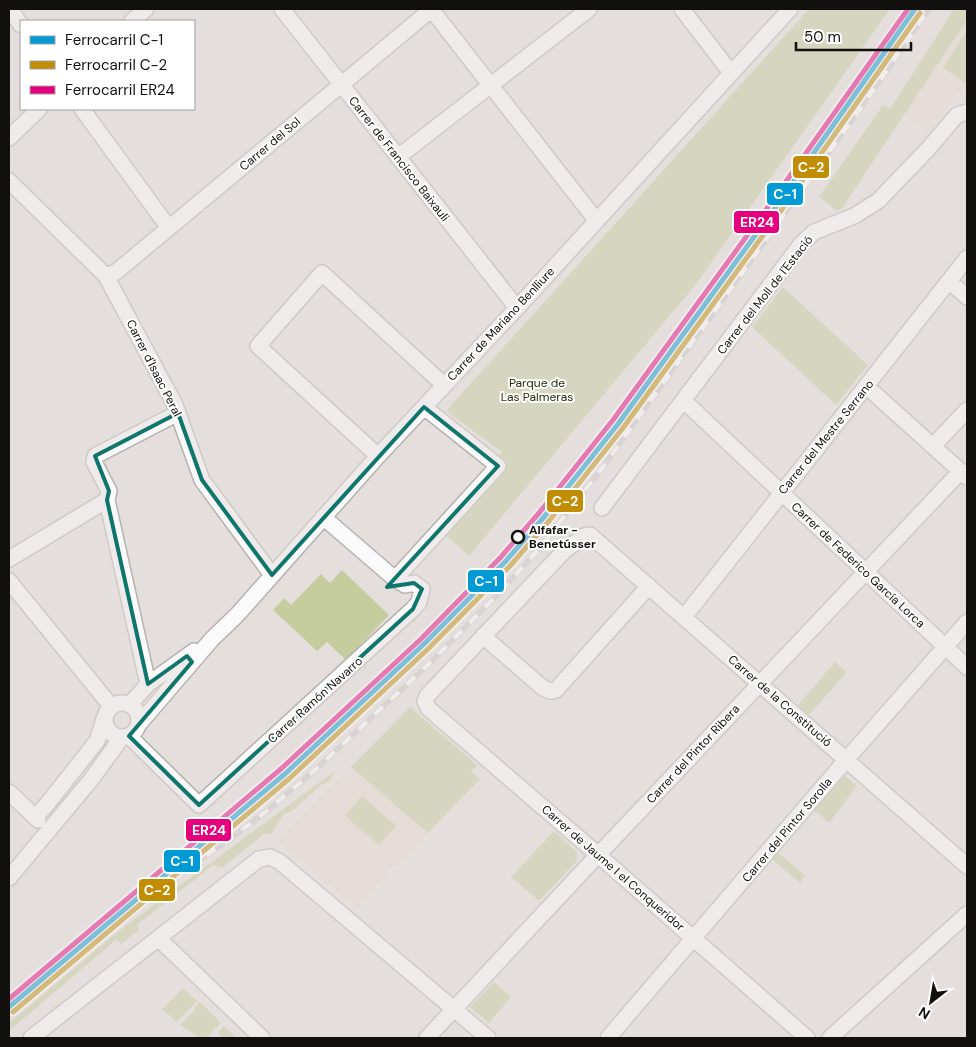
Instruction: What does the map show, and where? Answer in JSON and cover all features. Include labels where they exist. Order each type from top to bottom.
[{"type":"street","points":[[10,9],[20,24]]},
{"type":"street","name":"Carrer de Francisco Baixauli","points":[[282,9],[517,308]]},
{"type":"street","points":[[431,9],[596,220]]},
{"type":"street","name":"Carrer del Sol","points":[[106,276],[116,272],[431,9]]},
{"type":"street","points":[[398,157],[590,9]]},
{"type":"street","points":[[682,9],[731,73]]},
{"type":"street","name":"Carrer de Mariano Benlliure","points":[[9,878],[50,831],[130,732],[212,639],[237,615],[378,456],[517,308],[790,9]]},
{"type":"street","points":[[83,110],[169,228]]},
{"type":"street","points":[[9,138],[34,113]]},
{"type":"street","name":"Carrer del Moll de l'Estació","points":[[602,508],[800,244],[814,232],[854,216],[878,201],[962,113]]},
{"type":"street","name":"Carrer d'Isaac Peral","points":[[9,181],[106,276],[178,413],[202,480],[272,575]]},
{"type":"street","name":"Carrer del Mestre Serrano","points":[[684,616],[967,258]]},
{"type":"street","points":[[378,456],[258,346],[322,273],[444,385]]},
{"type":"street","points":[[949,281],[967,297]]},
{"type":"street","points":[[866,386],[964,474]]},
{"type":"street","name":"Carrer de Federico García Lorca","points":[[684,401],[967,667]]},
{"type":"street","points":[[323,517],[395,579],[498,466],[424,407]]},
{"type":"street","points":[[933,446],[967,410]]},
{"type":"street","points":[[148,684],[107,500],[108,491],[94,462],[95,456],[178,413]]},
{"type":"street","name":"Carrer del Pintor Ribera","points":[[427,1038],[759,684],[964,474]]},
{"type":"street","points":[[9,559],[107,500]]},
{"type":"street","name":"Carrer de la Constitució","points":[[483,636],[564,552],[584,536],[590,535],[967,866]]},
{"type":"street","name":"Carrer Ramón Navarro","points":[[130,732],[199,805],[414,609],[419,602],[422,590],[414,584],[405,585],[395,579]]},
{"type":"street","points":[[9,581],[108,713]]},
{"type":"street","points":[[483,636],[543,688],[550,691],[556,690],[649,586]]},
{"type":"street","name":"Carrer del Pintor Sorolla","points":[[608,1038],[967,622]]},
{"type":"street","name":"Carrer de Jaume I el Conqueridor","points":[[483,636],[427,696],[425,701],[429,709],[807,1038]]},
{"type":"street","name":"Carrer de Mariano Benlliure","points":[[130,704],[148,684],[212,639]]},
{"type":"street","points":[[31,813],[37,814],[44,808],[69,778],[97,741],[108,713],[122,702],[130,704],[138,713],[130,732],[112,734],[105,725],[108,713]]},
{"type":"street","points":[[9,792],[50,831]]},
{"type":"street","points":[[36,1037],[158,938],[260,859],[270,857],[280,862],[488,1038]]},
{"type":"street","points":[[830,1038],[967,914]]},
{"type":"street","points":[[158,938],[262,1038]]},
{"type":"highlighted area","points":[[424,407],[498,466],[387,587],[414,583],[422,589],[413,609],[199,805],[129,736],[192,662],[187,656],[148,684],[107,500],[109,491],[95,456],[178,413],[202,480],[272,575]]},
{"type":"shaded area","points":[[967,20],[967,90],[962,86],[930,132],[904,114]]},
{"type":"shaded area","points":[[354,771],[428,833],[397,866],[393,865],[357,908],[278,841],[337,780],[346,773]]},
{"type":"green space","name":"Parque de Las Palmeras","points":[[809,9],[890,9],[696,284],[469,556],[439,529],[502,452],[446,411]]},
{"type":"green space","points":[[954,9],[967,9],[967,20],[841,210],[836,210],[819,197],[883,105],[890,109]]},
{"type":"green space","points":[[967,30],[967,84],[943,68]]},
{"type":"green space","points":[[783,287],[868,365],[836,405],[752,327]]},
{"type":"green space","points":[[342,570],[389,615],[346,660],[327,642],[317,651],[273,610],[284,598],[291,605],[321,574],[330,583]]},
{"type":"green space","points":[[835,662],[847,672],[809,715],[798,705]]},
{"type":"green space","points":[[410,707],[477,765],[471,772],[480,779],[428,833],[351,767]]},
{"type":"green space","points":[[336,770],[329,781],[320,786],[292,811],[284,814],[271,834],[264,834],[222,868],[213,865],[137,925],[139,930],[121,944],[117,939],[9,1031],[9,1023],[116,933]]},
{"type":"green space","points":[[844,775],[857,786],[829,823],[814,810]]},
{"type":"green space","points":[[362,796],[396,826],[379,845],[345,816]]},
{"type":"green space","points":[[554,831],[577,852],[577,861],[539,901],[511,877]]},
{"type":"green space","points":[[777,852],[805,875],[800,883],[772,859]]},
{"type":"green space","points":[[494,982],[511,997],[489,1023],[470,1007]]},
{"type":"green space","points":[[183,988],[197,1001],[176,1022],[162,1009]]},
{"type":"green space","points":[[200,1002],[221,1023],[206,1038],[200,1038],[180,1025]]},
{"type":"green space","points":[[224,1026],[237,1038],[223,1038],[218,1033]]},
{"type":"railway","points":[[115,917],[229,840],[315,770],[429,664],[539,549],[600,471],[868,98],[929,9]]},
{"type":"rail line","name":"ER24","points":[[9,999],[282,768],[421,639],[500,558],[539,513],[613,420],[770,204],[908,9]]},
{"type":"rail line","name":"C-1","points":[[9,1007],[286,773],[425,643],[505,562],[544,517],[618,424],[775,208],[915,9]]},
{"type":"rail line","name":"C-2","points":[[13,1012],[290,778],[429,648],[510,566],[549,521],[623,428],[780,212],[920,13]]},
{"type":"place","name":"Alfafar - Benetússer","points":[[518,537]]}]
